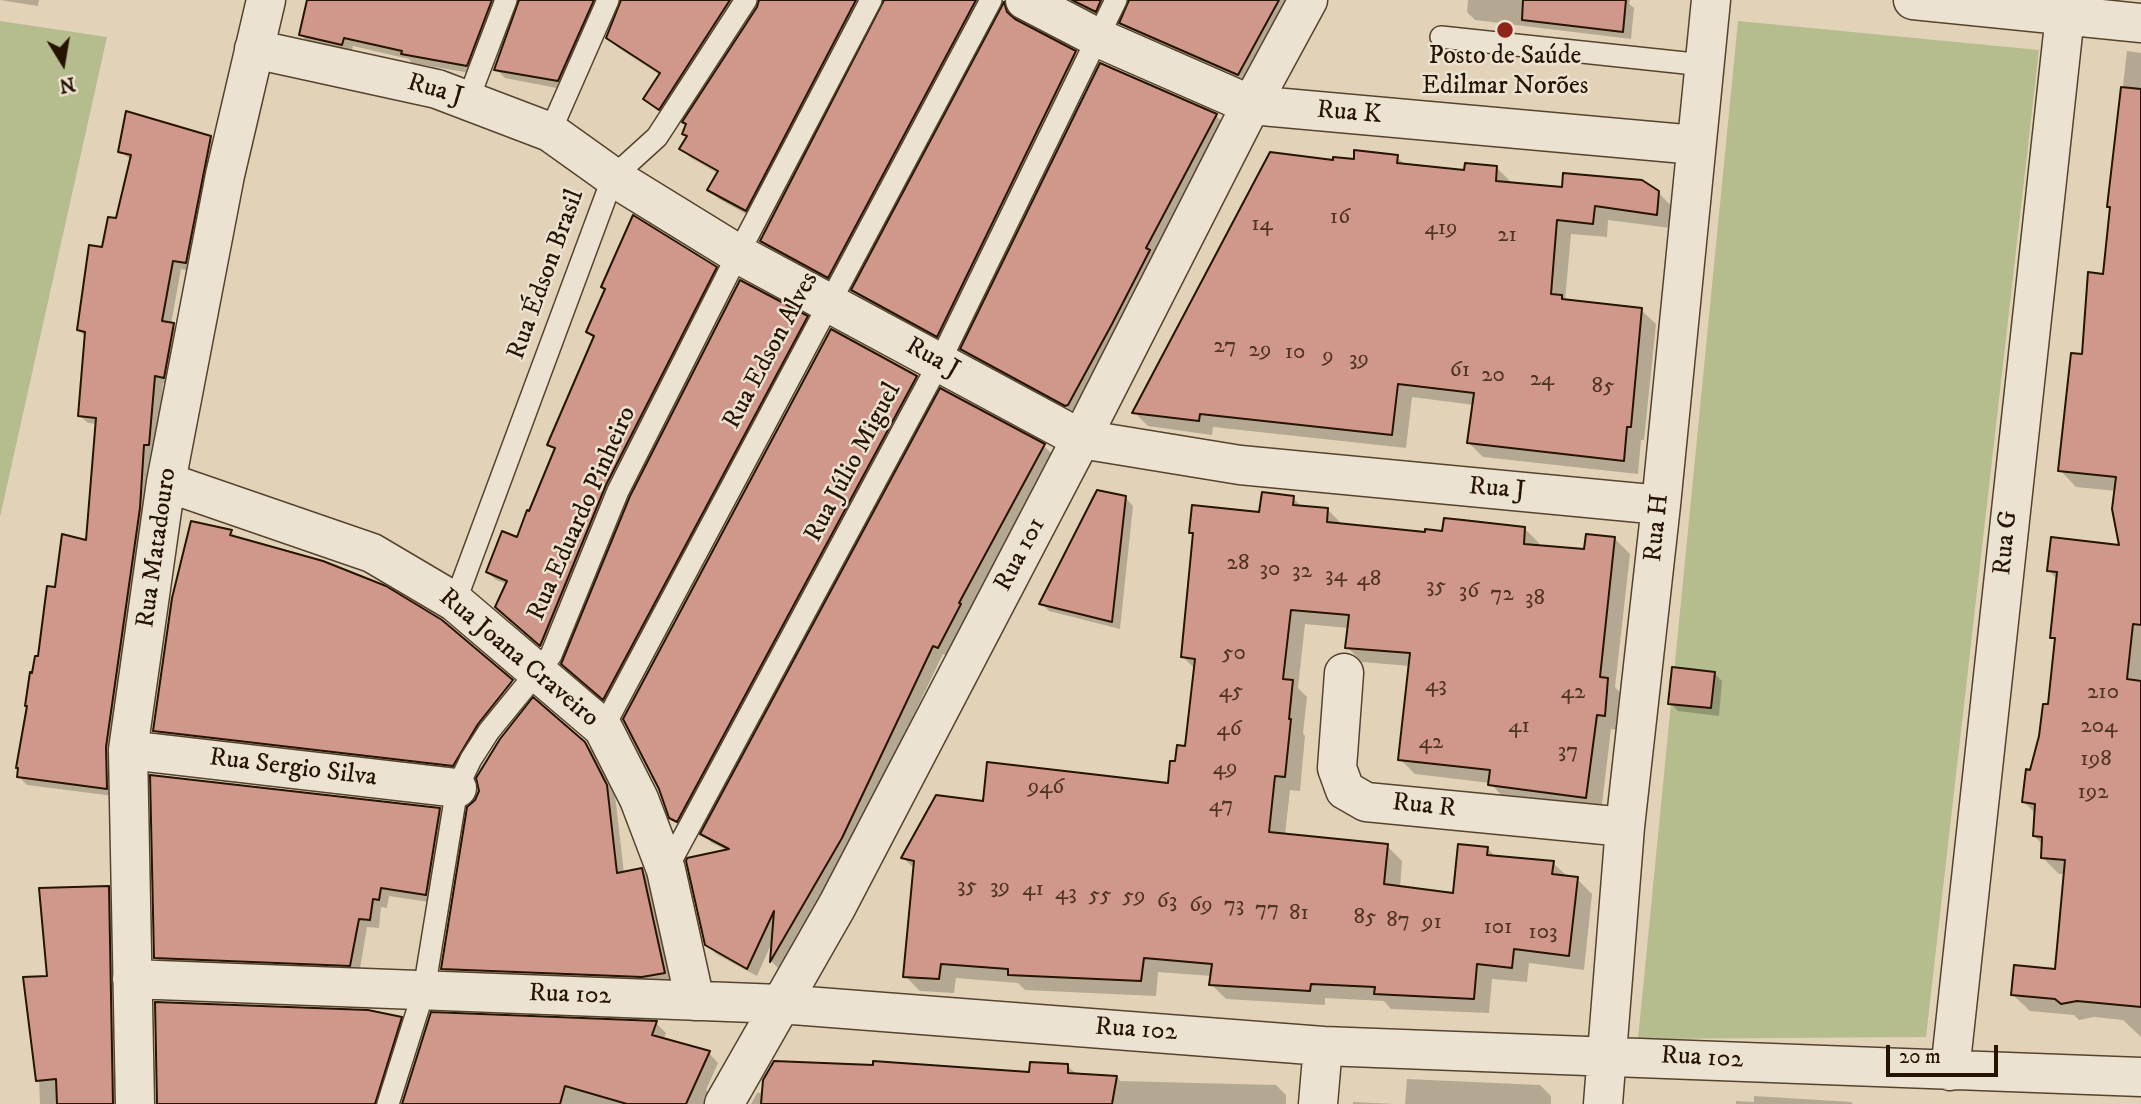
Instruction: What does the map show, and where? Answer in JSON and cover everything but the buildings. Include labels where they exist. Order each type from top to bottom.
[{"type":"street","name":"Rua Matadouro","points":[[135,1104],[128,751],[166,482],[226,175],[266,0]]},
{"type":"street","name":"Rua K","points":[[1025,0],[1096,37],[1251,105],[1696,145]]},
{"type":"street","name":"Rua 101","points":[[724,1104],[837,906],[1081,439],[1251,105],[1308,0]]},
{"type":"street","name":"Rua H","points":[[1603,1104],[1625,827],[1661,505],[1711,0]]},
{"type":"street","points":[[1913,0],[2141,23]]},
{"type":"street","name":"Rua G","points":[[1950,1070],[2064,15]]},
{"type":"street","name":"Rua J","points":[[254,49],[437,89],[550,132],[613,177],[738,254],[1081,439],[1240,466],[1661,505]]},
{"type":"street","name":"Rua Joana Craveiro","points":[[166,482],[372,553],[455,602],[603,728],[639,799],[666,870],[695,1001]]},
{"type":"street","name":"Rua R","points":[[1344,673],[1337,768],[1345,790],[1366,802],[1625,827]]},
{"type":"street","name":"Rua Sergio Silva","points":[[128,751],[457,788]]},
{"type":"street","name":"Rua 102","points":[[132,979],[780,1004],[1323,1046],[2141,1077]]},
{"type":"street","points":[[1318,1104],[1323,1046]]},
{"type":"lane","points":[[468,100],[506,0]]},
{"type":"lane","points":[[550,132],[608,0]]},
{"type":"lane","name":"Rua Édson Brasil","points":[[455,602],[613,177],[657,137],[746,0]]},
{"type":"lane","name":"Rua Eduardo Pinheiro","points":[[388,1104],[424,990],[457,788],[489,731],[551,655],[618,491],[871,0]]},
{"type":"lane","name":"Rua Edson Alves","points":[[603,728],[991,0]]},
{"type":"lane","name":"Rua Júlio Miguel","points":[[666,870],[939,363],[1116,0]]},
{"type":"lane","points":[[1441,37],[1704,65]]},
{"type":"green space","points":[[0,21],[107,37],[0,517]]},
{"type":"green space","points":[[1738,21],[2039,50],[1926,1037],[1638,1039]]},
{"type":"place","name":"Posto de Saúde Edilmar Norões","points":[[1505,30]]}]
